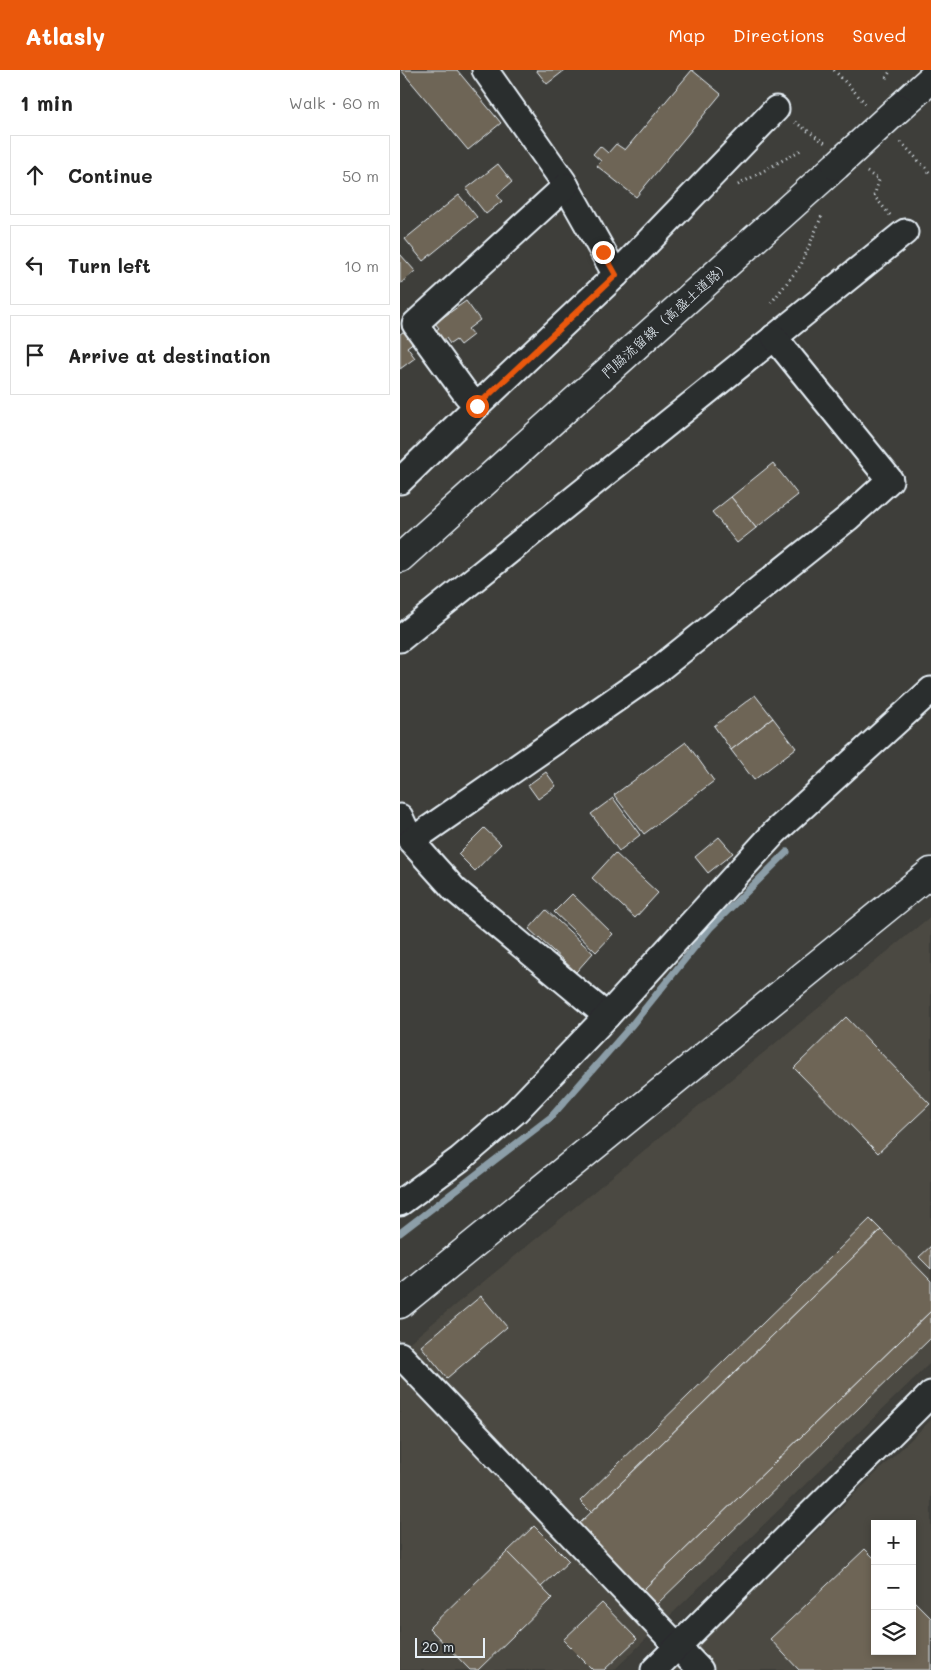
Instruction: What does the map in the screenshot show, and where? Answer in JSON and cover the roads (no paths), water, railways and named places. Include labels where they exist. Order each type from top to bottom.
[{"type":"main road","name":"門脇流留線（高盛土道路）","points":[[400,558],[931,79]]},
{"type":"main road","points":[[400,1304],[931,872]]},
{"type":"street","points":[[485,70],[566,186],[616,275]]},
{"type":"street","points":[[400,481],[616,275],[776,109]]},
{"type":"street","points":[[477,406],[466,394],[415,324],[566,186]]},
{"type":"street","points":[[400,639],[905,232]]},
{"type":"street","points":[[411,841],[655,672],[848,518],[890,480],[774,337]]},
{"type":"street","points":[[400,1203],[460,1159],[516,1111],[607,1016],[775,832],[931,690]]},
{"type":"street","points":[[400,817],[411,841],[455,890],[607,1016]]},
{"type":"street","points":[[400,1354],[700,1670]]},
{"type":"street","points":[[654,1670],[931,1394]]},
{"type":"waterway","points":[[400,1233],[551,1117],[631,1026],[710,928],[787,852]]}]
